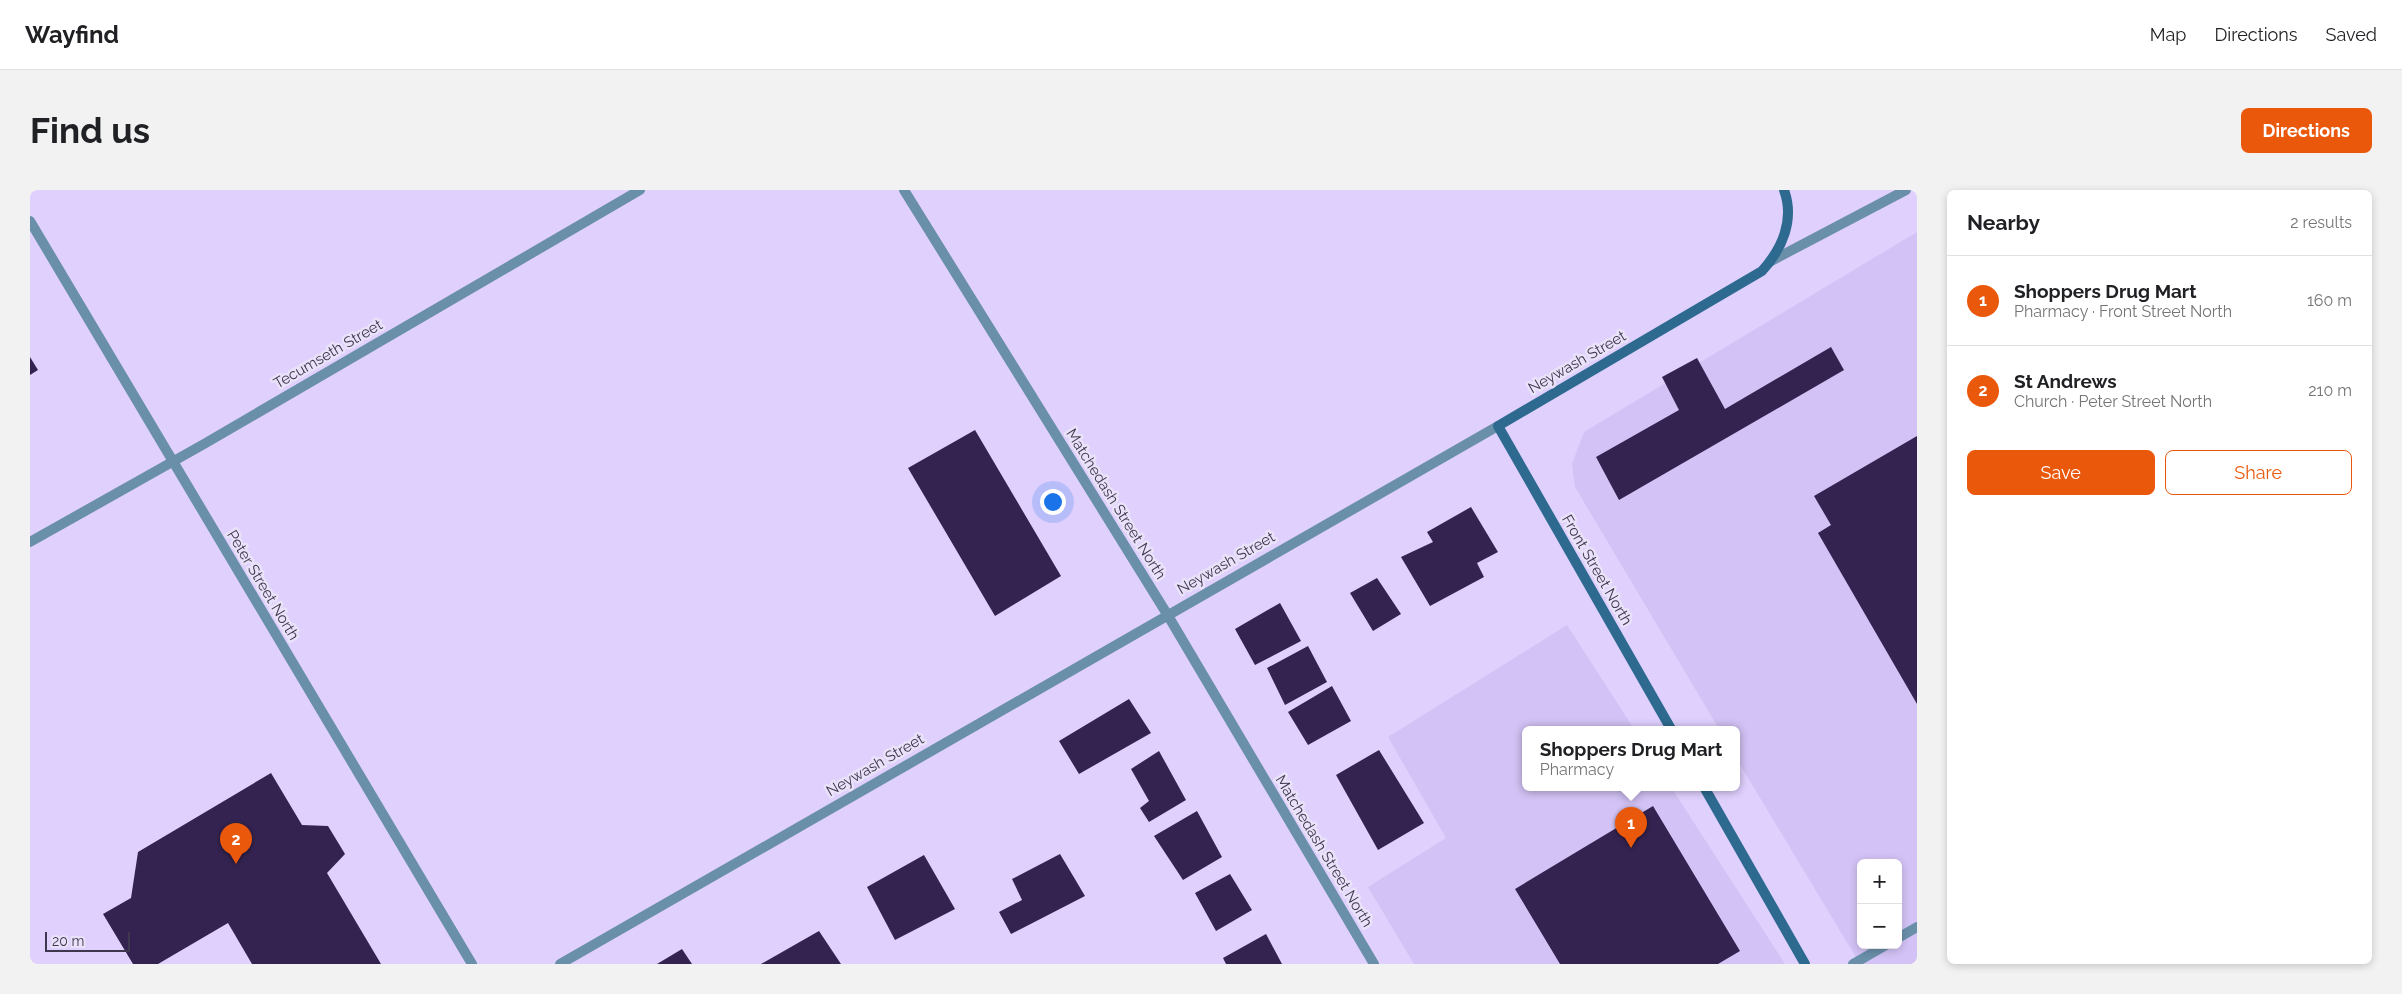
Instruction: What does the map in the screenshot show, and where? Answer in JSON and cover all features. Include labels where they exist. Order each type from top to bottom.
[{"type":"main road","points":[[1771,261],[1783,240],[1788,218],[1784,190]]},
{"type":"main road","name":"Neywash Street","points":[[1498,426],[1750,279],[1762,271],[1771,261]]},
{"type":"main road","name":"Front Street North","points":[[1498,426],[1669,726]]},
{"type":"main road","points":[[1706,791],[1804,964]]},
{"type":"street","name":"Tecumseth Street","points":[[30,542],[640,190]]},
{"type":"street","name":"Matchedash Street North","points":[[904,190],[1166,614],[1374,964]]},
{"type":"street","name":"Neywash Street","points":[[1771,261],[1906,190]]},
{"type":"street","name":"Peter Street North","points":[[30,221],[472,964]]},
{"type":"street","name":"Neywash Street","points":[[560,964],[1166,614],[1498,426]]},
{"type":"street","points":[[1902,936],[1917,927]]},
{"type":"street","points":[[1853,964],[1879,949]]},
{"type":"shaded area","points":[[1917,232],[1917,964],[1860,964],[1740,765],[1740,726],[1717,726],[1575,487],[1572,464],[1584,432]]},
{"type":"shaded area","points":[[1567,625],[1632,726],[1522,726],[1522,791],[1674,791],[1785,964],[1414,964],[1368,887],[1446,838],[1388,737]]},
{"type":"building","points":[[1831,347],[1844,370],[1619,500],[1596,457],[1679,410],[1662,377],[1697,358],[1725,409]]},
{"type":"building","points":[[30,357],[38,370],[30,375]]},
{"type":"building","points":[[975,430],[1061,576],[995,616],[908,468]]},
{"type":"building","points":[[1917,436],[1917,704],[1818,533],[1831,525],[1814,496]]},
{"type":"building","points":[[1471,507],[1498,552],[1477,563],[1484,577],[1430,606],[1401,557],[1433,542],[1427,532]]},
{"type":"building","points":[[1377,578],[1401,614],[1373,631],[1350,593]]},
{"type":"building","points":[[1280,603],[1301,641],[1255,665],[1235,629]]},
{"type":"building","points":[[1308,646],[1327,682],[1285,705],[1267,668]]},
{"type":"building","points":[[1332,686],[1351,721],[1308,745],[1288,712]]},
{"type":"building","points":[[1129,699],[1151,733],[1079,774],[1059,741]]},
{"type":"building","points":[[1379,750],[1424,823],[1378,850],[1336,775]]},
{"type":"building","points":[[1159,751],[1186,800],[1149,822],[1140,808],[1149,801],[1131,769]]},
{"type":"building","points":[[271,773],[302,825],[328,826],[345,854],[327,873],[381,964],[252,964],[228,923],[158,964],[133,964],[103,914],[131,898],[138,852]]},
{"type":"building","points":[[1653,806],[1740,951],[1718,964],[1560,964],[1515,889]]},
{"type":"building","points":[[1197,811],[1222,857],[1183,880],[1154,836]]},
{"type":"building","points":[[1060,854],[1085,896],[1011,934],[999,912],[1022,900],[1012,879]]},
{"type":"building","points":[[924,855],[955,909],[895,940],[867,887]]},
{"type":"building","points":[[1230,874],[1252,910],[1216,931],[1195,893]]},
{"type":"building","points":[[819,931],[841,964],[761,964]]},
{"type":"building","points":[[1266,934],[1282,964],[1226,964],[1223,958]]},
{"type":"building","points":[[682,949],[692,964],[657,964]]},
{"type":"place","name":"Shoppers Drug Mart","points":[[1631,848]]},
{"type":"place","name":"St Andrews","points":[[236,864]]}]
